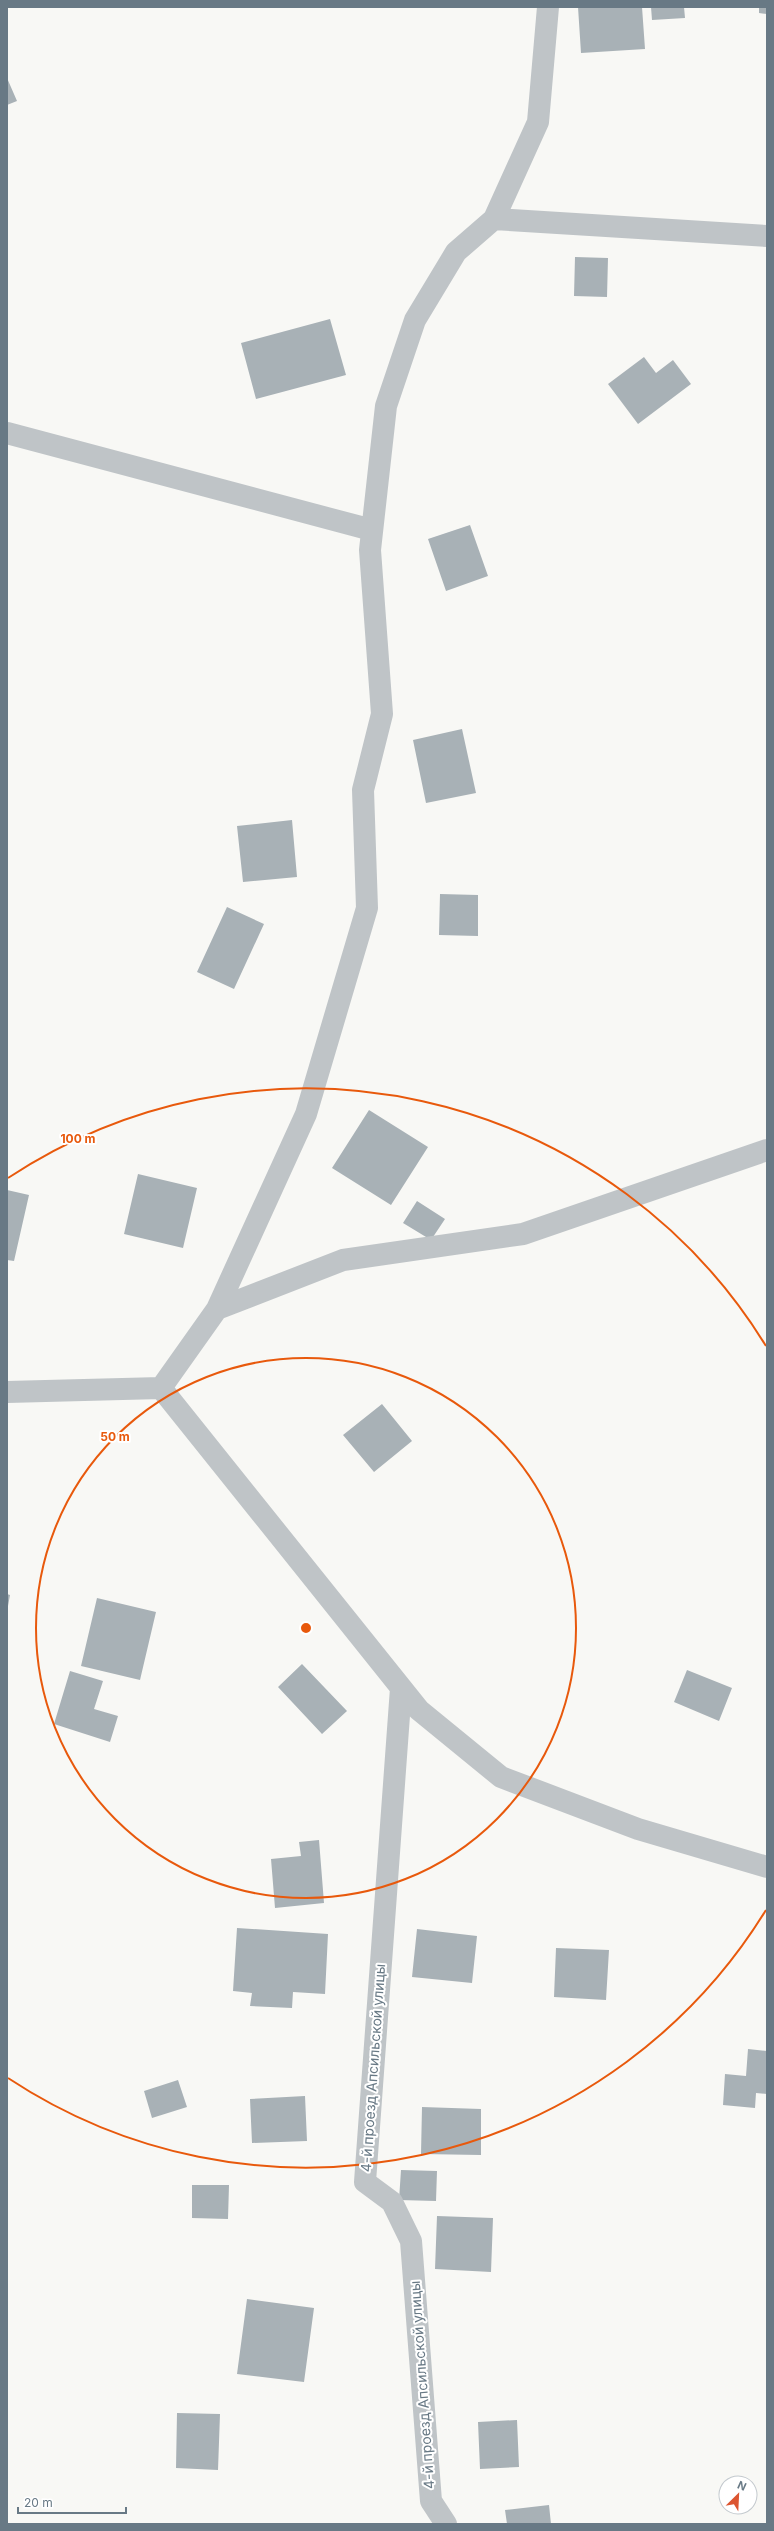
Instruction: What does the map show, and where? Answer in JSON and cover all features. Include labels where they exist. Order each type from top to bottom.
[{"type":"street","points":[[161,1388],[217,1309],[306,1114],[367,908],[363,790],[382,714],[370,550],[386,406],[415,320],[456,252],[494,219],[538,122],[548,7]]},
{"type":"street","points":[[494,219],[767,236]]},
{"type":"street","points":[[7,433],[372,530]]},
{"type":"street","points":[[217,1309],[343,1260],[523,1234],[767,1150]]},
{"type":"street","points":[[7,1392],[161,1388]]},
{"type":"street","points":[[161,1388],[419,1710],[501,1777],[638,1829],[767,1867]]},
{"type":"street","name":"4-й проезд Апсильской улицы","points":[[401,1688],[365,2182],[392,2202],[411,2241],[431,2501],[446,2524]]},
{"type":"building","points":[[578,7],[642,7],[645,49],[581,53]]},
{"type":"building","points":[[651,7],[684,7],[685,18],[652,20]]},
{"type":"building","points":[[759,7],[767,7],[767,14],[759,13]]},
{"type":"building","points":[[7,78],[17,101],[7,105]]},
{"type":"building","points":[[575,257],[608,258],[607,297],[574,296]]},
{"type":"building","points":[[330,319],[346,375],[256,399],[241,343]]},
{"type":"building","points":[[644,357],[656,373],[673,360],[691,384],[638,424],[608,384]]},
{"type":"building","points":[[470,525],[488,576],[446,591],[428,539]]},
{"type":"building","points":[[462,729],[476,793],[426,803],[413,740]]},
{"type":"building","points":[[292,820],[297,877],[243,882],[237,826]]},
{"type":"building","points":[[440,894],[478,895],[478,936],[439,935]]},
{"type":"building","points":[[227,907],[264,924],[234,989],[197,972]]},
{"type":"building","points":[[369,1110],[428,1147],[391,1205],[332,1168]]},
{"type":"building","points":[[138,1174],[197,1188],[183,1248],[124,1234]]},
{"type":"building","points":[[7,1190],[29,1195],[14,1261],[7,1260]]},
{"type":"building","points":[[417,1201],[445,1219],[431,1240],[403,1223]]},
{"type":"building","points":[[382,1404],[412,1441],[374,1472],[343,1435]]},
{"type":"building","points":[[7,1594],[10,1595],[8,1606],[7,1606]]},
{"type":"building","points":[[97,1598],[156,1612],[140,1680],[81,1666]]},
{"type":"building","points":[[302,1664],[347,1711],[322,1734],[278,1687]]},
{"type":"building","points":[[687,1670],[732,1688],[719,1721],[674,1702]]},
{"type":"building","points":[[70,1671],[103,1681],[94,1709],[118,1716],[110,1742],[54,1724]]},
{"type":"building","points":[[319,1840],[324,1903],[275,1908],[271,1859],[301,1856],[299,1842]]},
{"type":"building","points":[[237,1928],[328,1934],[325,1994],[293,1992],[292,2008],[250,2006],[252,1993],[233,1991]]},
{"type":"building","points":[[417,1929],[477,1936],[472,1983],[412,1977]]},
{"type":"building","points":[[556,1948],[609,1950],[606,2000],[554,1997]]},
{"type":"building","points":[[748,2049],[767,2051],[767,2094],[756,2093],[755,2108],[723,2105],[725,2074],[746,2076]]},
{"type":"building","points":[[178,2080],[187,2107],[152,2118],[144,2091]]},
{"type":"building","points":[[305,2096],[307,2141],[252,2143],[250,2099]]},
{"type":"building","points":[[422,2107],[481,2109],[481,2155],[421,2154]]},
{"type":"building","points":[[401,2170],[437,2171],[436,2201],[399,2200]]},
{"type":"building","points":[[192,2185],[229,2185],[228,2219],[192,2218]]},
{"type":"building","points":[[437,2216],[493,2218],[491,2272],[435,2269]]},
{"type":"building","points":[[247,2299],[314,2308],[304,2382],[237,2374]]},
{"type":"building","points":[[177,2413],[220,2414],[218,2470],[176,2468]]},
{"type":"building","points":[[517,2420],[519,2467],[480,2469],[478,2422]]},
{"type":"building","points":[[549,2505],[551,2524],[507,2524],[505,2510]]}]
